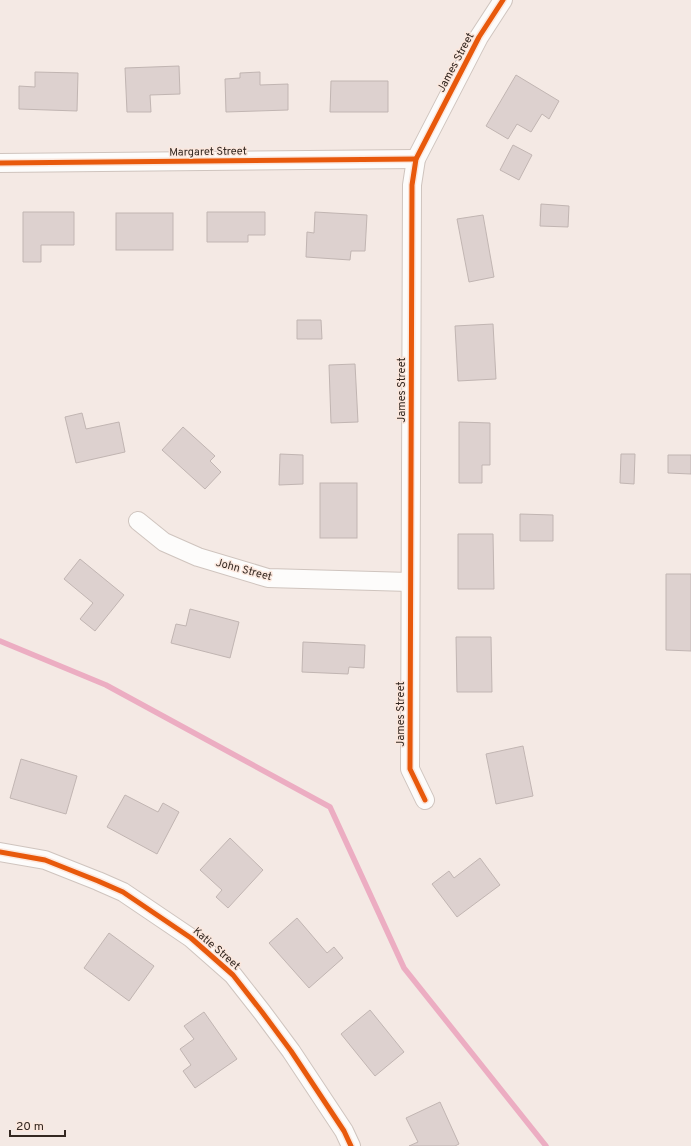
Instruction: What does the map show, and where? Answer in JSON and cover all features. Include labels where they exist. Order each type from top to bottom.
[{"type":"street","name":"James Street","points":[[425,800],[410,769],[412,185],[416,159],[478,37],[503,0]]},
{"type":"street","name":"Margaret Street","points":[[0,163],[416,159]]},
{"type":"street","name":"John Street","points":[[138,520],[164,542],[198,557],[268,578],[410,582]]},
{"type":"street","name":"Katie Street","points":[[0,852],[45,860],[104,883],[123,892],[146,906],[191,938],[233,975],[262,1012],[291,1051],[344,1132],[351,1146]]},
{"type":"building","points":[[179,66],[180,94],[150,95],[151,112],[127,112],[125,68]]},
{"type":"building","points":[[35,72],[78,73],[77,111],[19,109],[19,86],[35,87]]},
{"type":"building","points":[[260,72],[260,85],[288,84],[288,110],[226,112],[225,79],[240,78],[240,73]]},
{"type":"building","points":[[516,75],[559,101],[549,119],[542,114],[531,132],[517,124],[508,139],[486,126]]},
{"type":"building","points":[[331,81],[388,81],[388,112],[330,112]]},
{"type":"building","points":[[513,145],[532,155],[519,180],[500,170]]},
{"type":"building","points":[[541,204],[569,206],[568,227],[540,226]]},
{"type":"building","points":[[23,212],[74,212],[74,245],[41,245],[41,262],[23,262]]},
{"type":"building","points":[[207,212],[265,212],[265,235],[248,235],[248,242],[207,242]]},
{"type":"building","points":[[315,212],[367,215],[365,251],[351,251],[350,260],[306,257],[307,232],[314,233]]},
{"type":"building","points":[[116,213],[173,213],[173,250],[116,250]]},
{"type":"building","points":[[483,215],[494,277],[469,282],[457,219]]},
{"type":"building","points":[[297,320],[321,320],[322,339],[297,339]]},
{"type":"building","points":[[493,324],[496,379],[458,381],[455,326]]},
{"type":"building","points":[[355,364],[358,422],[331,423],[329,365]]},
{"type":"building","points":[[82,413],[86,429],[119,422],[125,452],[76,463],[65,417]]},
{"type":"building","points":[[459,422],[490,423],[490,465],[482,465],[482,483],[459,483]]},
{"type":"building","points":[[183,427],[215,456],[210,461],[221,472],[205,489],[162,450]]},
{"type":"building","points":[[280,454],[303,455],[303,484],[279,485]]},
{"type":"building","points":[[621,454],[635,454],[634,484],[620,483]]},
{"type":"building","points":[[668,455],[691,455],[691,474],[668,473]]},
{"type":"building","points":[[320,483],[357,483],[357,538],[320,538]]},
{"type":"building","points":[[520,514],[553,515],[553,541],[520,541]]},
{"type":"building","points":[[458,534],[493,534],[494,589],[458,589]]},
{"type":"building","points":[[80,559],[124,595],[95,631],[80,619],[93,603],[64,579]]},
{"type":"building","points":[[666,574],[691,574],[691,651],[666,650]]},
{"type":"building","points":[[190,609],[239,622],[230,658],[171,643],[176,624],[186,626]]},
{"type":"building","points":[[456,637],[491,637],[492,692],[457,692]]},
{"type":"building","points":[[303,642],[365,645],[364,668],[349,667],[348,674],[302,672]]},
{"type":"building","points":[[523,746],[533,796],[496,804],[486,754]]},
{"type":"building","points":[[21,759],[77,776],[66,814],[10,798]]},
{"type":"building","points":[[125,795],[158,812],[163,803],[179,812],[157,854],[107,827]]},
{"type":"building","points":[[230,838],[263,870],[228,908],[216,897],[222,890],[200,870]]},
{"type":"building","points":[[480,858],[500,885],[457,917],[432,884],[449,871],[454,878]]},
{"type":"building","points":[[297,918],[327,953],[334,947],[343,958],[309,988],[269,943]]},
{"type":"building","points":[[109,933],[154,966],[129,1001],[84,968]]},
{"type":"building","points":[[370,1010],[404,1052],[375,1076],[341,1034]]},
{"type":"building","points":[[204,1012],[237,1059],[195,1088],[183,1071],[191,1065],[180,1049],[194,1039],[184,1026]]},
{"type":"building","points":[[440,1102],[459,1144],[455,1146],[409,1146],[418,1142],[406,1118]]},
{"type":"waterway","points":[[0,641],[106,685],[330,807],[404,968],[546,1146]]},
{"type":"cycle path","points":[[425,800],[410,769],[412,185],[416,159],[479,37],[503,0]]},
{"type":"cycle path","points":[[0,163],[416,159]]},
{"type":"cycle path","points":[[0,852],[45,860],[123,892],[191,938],[233,975],[262,1012],[291,1051],[344,1131],[351,1146]]}]
